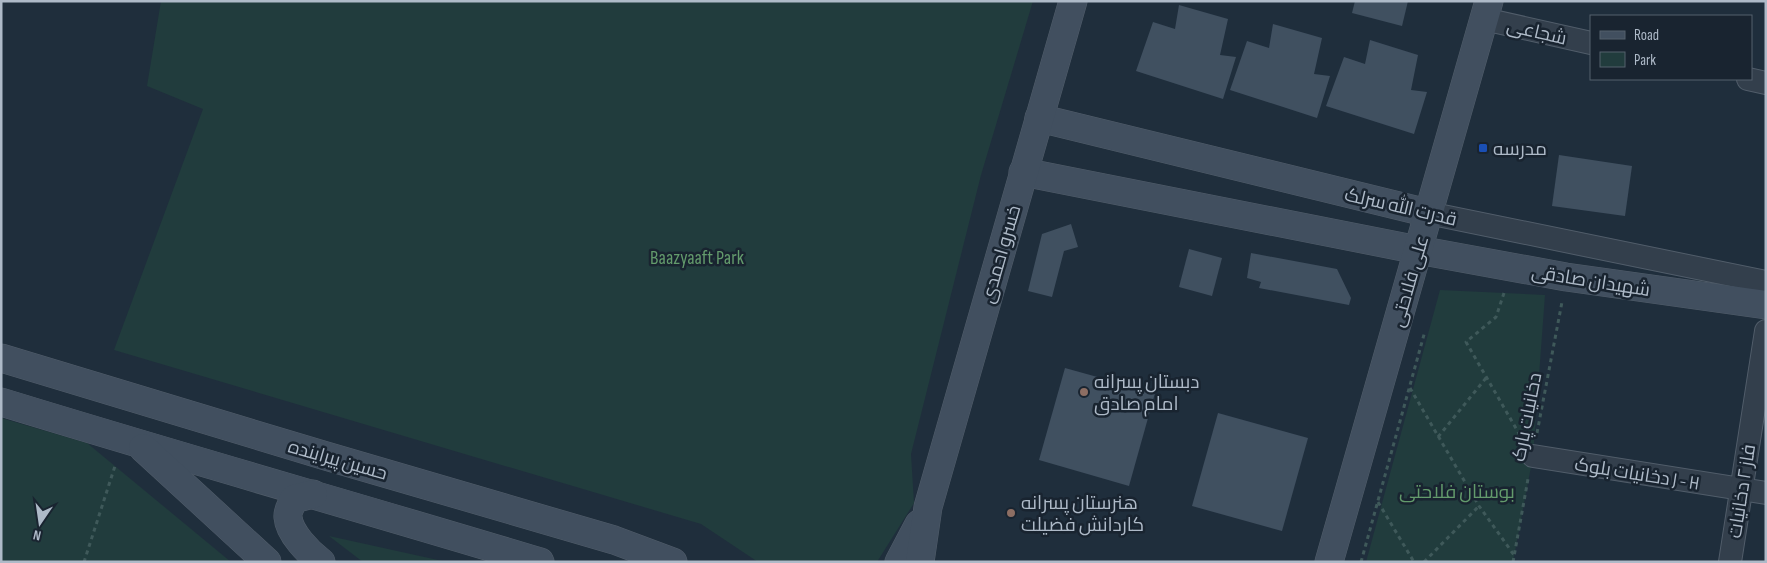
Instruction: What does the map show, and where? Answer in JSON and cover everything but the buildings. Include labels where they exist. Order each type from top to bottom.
[{"type":"street","name":"خسرو احمدی","points":[[928,507],[1073,1]]},
{"type":"street","name":"شجاعی","points":[[1486,10],[1590,43]]},
{"type":"street","name":"علی فلاحتی","points":[[1329,562],[1486,10]]},
{"type":"street","points":[[1752,80],[1766,83]]},
{"type":"street","name":"قدرت الله سرلک","points":[[1039,118],[1428,213],[1766,282]]},
{"type":"street","name":"قدرت الله سرلک","points":[[1023,172],[1418,250]]},
{"type":"street","name":"شهیدان صادقی","points":[[1418,250],[1566,278],[1766,305]]},
{"type":"street","name":"فاز ۲ دخانیات","points":[[1730,562],[1766,331]]},
{"type":"street","name":"حسین پیراینده","points":[[1,358],[614,540],[673,562]]},
{"type":"street","points":[[1,402],[540,562]]},
{"type":"street","points":[[139,444],[267,562]]},
{"type":"street","name":"دخانیات بلوک J - H","points":[[1533,456],[1766,493]]},
{"type":"street","points":[[313,494],[294,499],[287,517],[291,527],[308,552],[321,562]]},
{"type":"street","points":[[899,562],[928,507]]},
{"type":"street","points":[[920,562],[928,507]]},
{"type":"path","name":"دخانیات پارک","points":[[1513,562],[1566,278]]},
{"type":"path","points":[[1506,284],[1496,317],[1466,342],[1533,456]]},
{"type":"path","points":[[1361,562],[1427,323]]},
{"type":"path","points":[[1438,437],[1486,378]]},
{"type":"path","points":[[1409,388],[1479,506],[1514,555]]},
{"type":"path","points":[[84,562],[115,466]]},
{"type":"path","points":[[1378,502],[1414,562]]},
{"type":"path","points":[[1424,562],[1479,506]]},
{"type":"green space","name":"Baazyaaft Park","points":[[161,1],[1033,1],[981,175],[911,454],[914,503],[877,562],[758,562],[701,524],[114,350],[203,109],[147,86]]},
{"type":"green space","name":"بوستان فلاحتی","points":[[1440,290],[1545,295],[1533,456],[1513,562],[1366,562]]},
{"type":"green space","points":[[1,418],[87,443],[231,562],[1,562]]},
{"type":"green space","points":[[329,536],[447,562],[363,562]]},
{"type":"place","name":"مدرسه","points":[[1483,148]]},
{"type":"place","name":"دبستان پسرانه امام صادق","points":[[1084,392]]},
{"type":"place","name":"هنرستان پسرانه کاردانش فضیلت","points":[[1011,513]]}]
